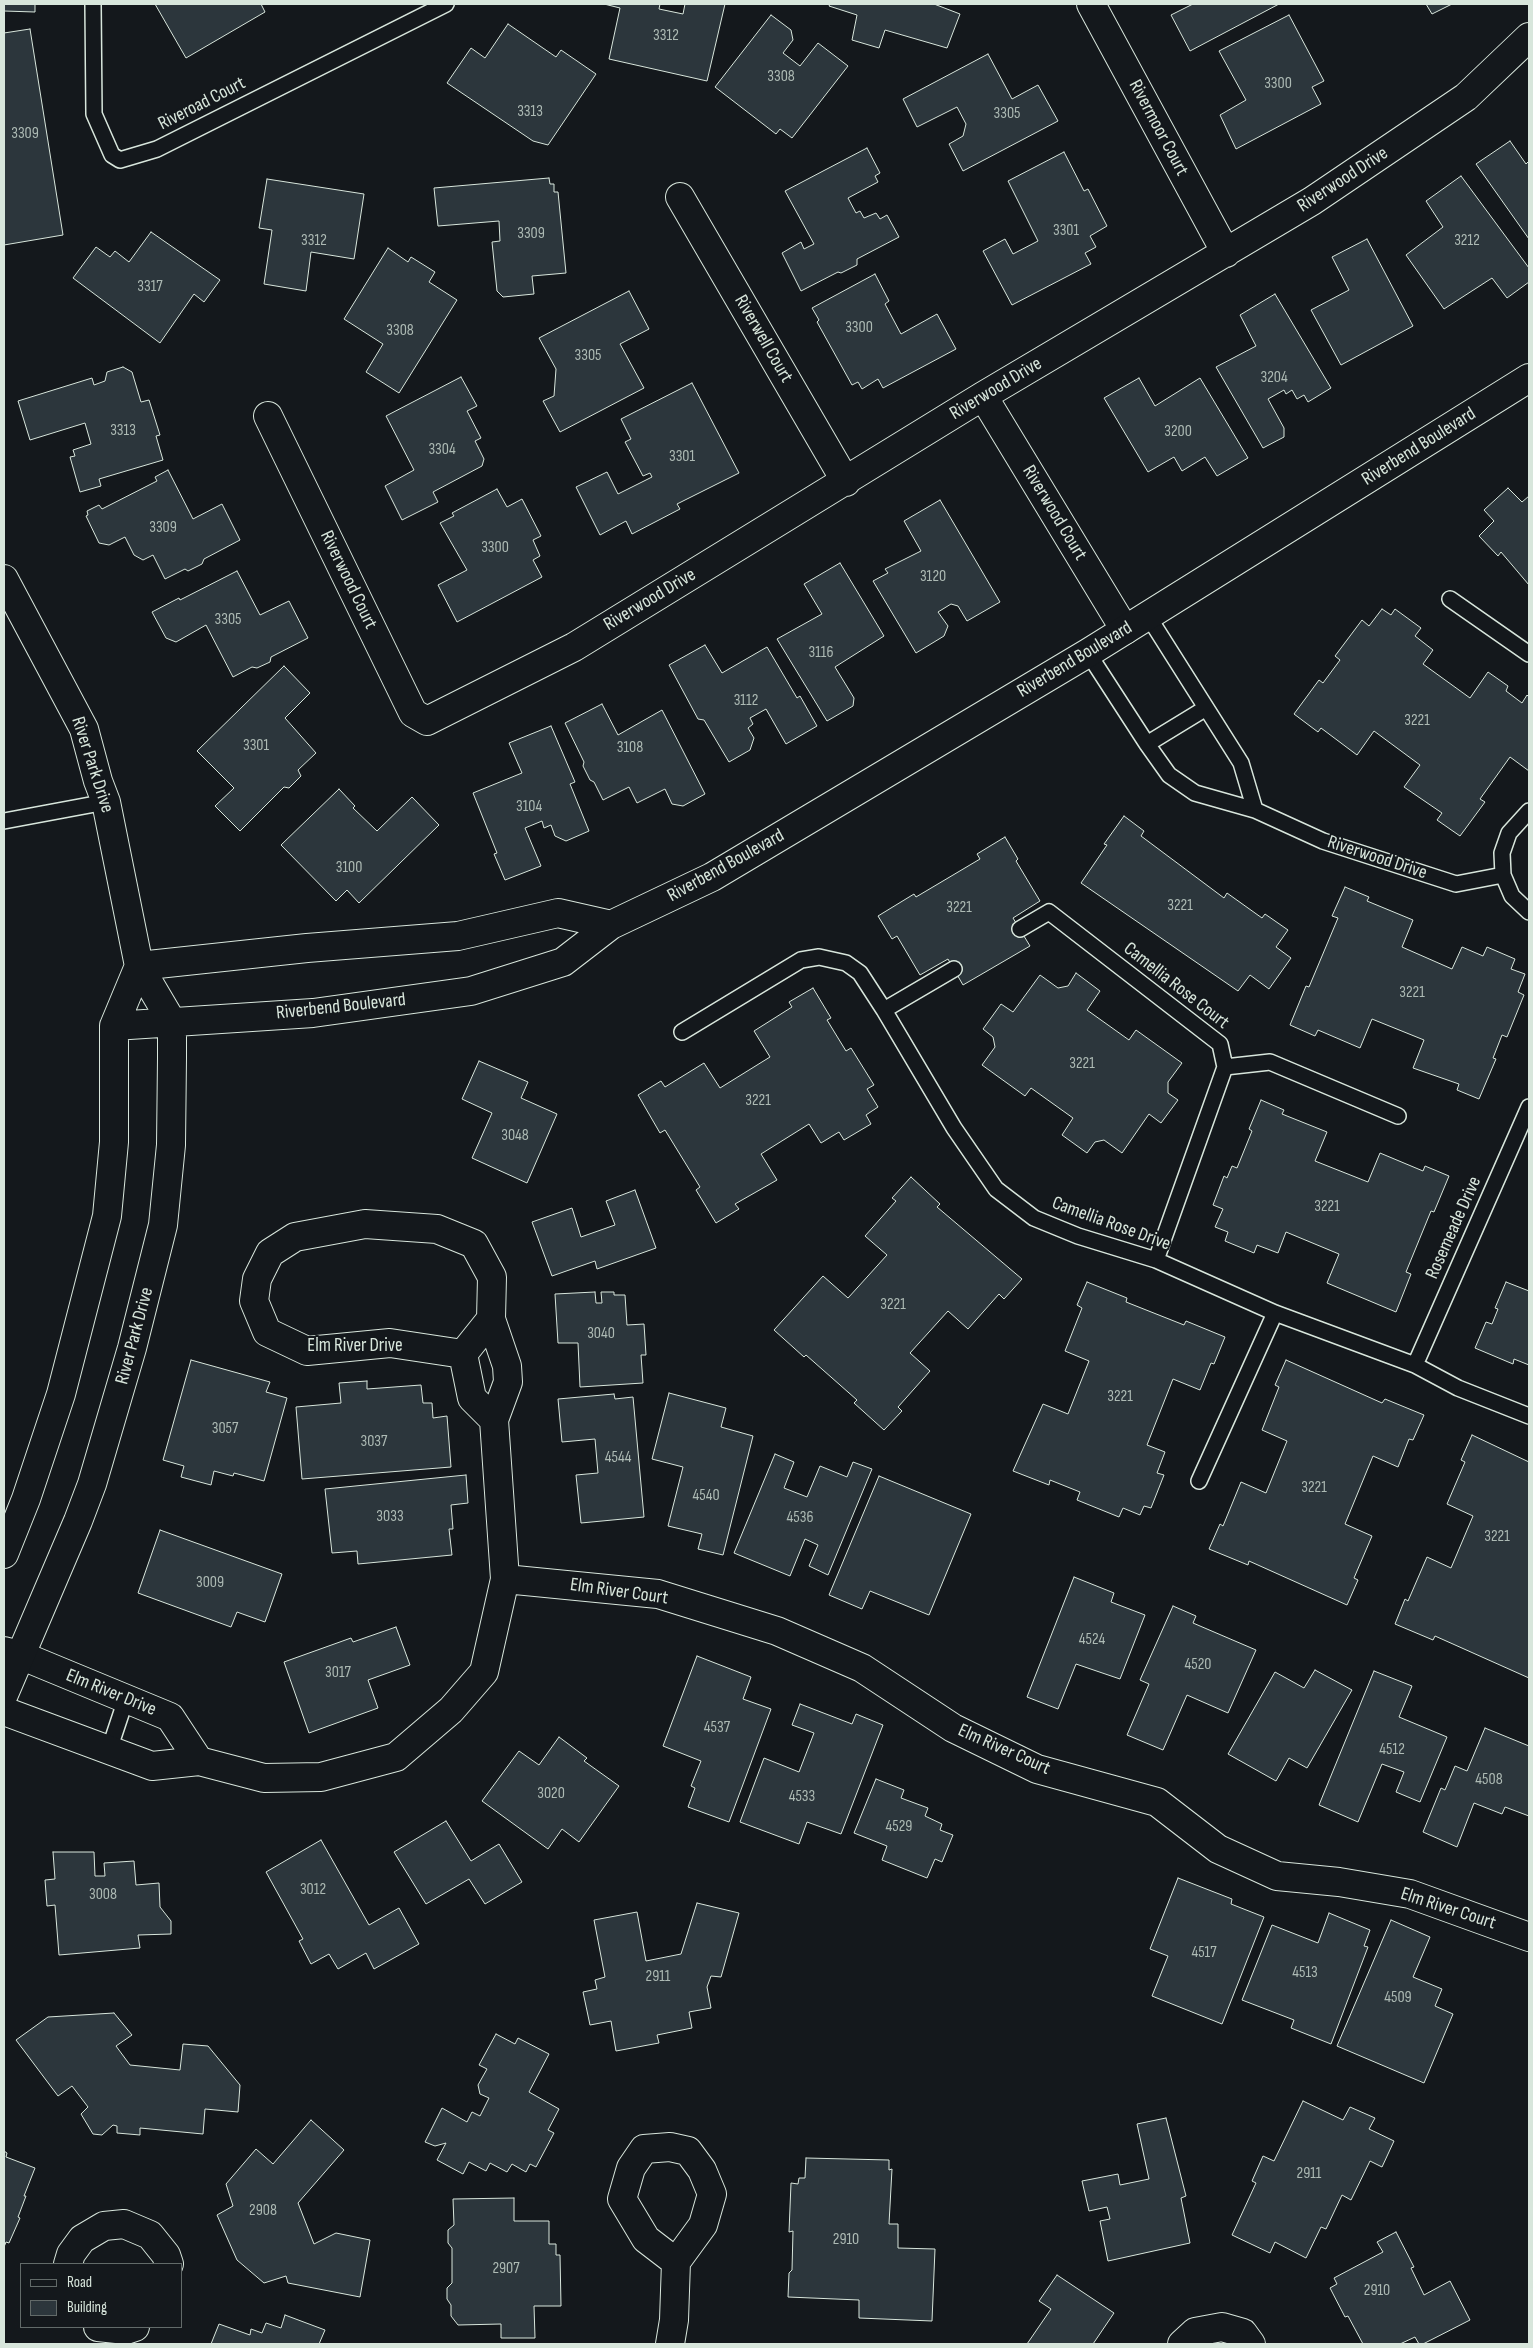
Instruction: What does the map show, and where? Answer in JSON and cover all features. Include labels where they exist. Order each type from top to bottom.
[{"type":"street","name":"Rivermoor Court","points":[[1091,4],[1226,253]]},
{"type":"street","name":"Riverwood Drive","points":[[443,712],[574,646],[846,482],[983,396],[1312,201],[1466,97],[1529,37]]},
{"type":"street","name":"Riverwell Court","points":[[680,197],[846,482]]},
{"type":"street","name":"Riverbend Boulevard","points":[[114,1026],[313,1013],[471,991],[563,962],[611,925],[712,877],[1088,653],[1529,378]]},
{"type":"street","name":"Riverwood Court","points":[[983,396],[1125,630]]},
{"type":"street","name":"Riverwood Court","points":[[268,416],[413,713],[427,721],[443,712]]},
{"type":"street","name":"River Park Drive","points":[[4,579],[84,730],[98,781],[106,802],[139,966],[172,1022],[171,1145],[163,1225],[115,1410],[92,1484],[78,1521],[12,1653],[4,1694]]},
{"type":"street","points":[[4,1554],[32,1482],[61,1394],[107,1216],[114,1142],[114,1026],[139,966],[307,948],[458,936],[558,913],[611,925]]},
{"type":"street","name":"Elm River Drive","points":[[4,1711],[152,1766],[199,1761],[264,1778],[321,1777],[396,1757],[451,1710],[484,1672],[505,1579],[494,1420],[508,1382],[507,1366],[491,1319],[492,1277],[474,1244],[437,1229],[365,1224],[295,1237],[270,1253],[257,1279],[254,1301],[267,1332],[307,1351],[390,1343],[463,1354]]},
{"type":"street","points":[[491,1319],[463,1354],[472,1398],[494,1420]]},
{"type":"street","name":"Elm River Court","points":[[505,1579],[658,1594],[777,1631],[862,1668],[953,1728],[1037,1769],[1157,1802],[1218,1849],[1277,1876],[1339,1882],[1410,1894],[1529,1937]]},
{"type":"street","name":"Elm River Drive","points":[[12,1653],[170,1717],[199,1761]]},
{"type":"street","points":[[68,2263],[70,2254],[82,2239],[104,2226],[124,2224],[150,2235],[166,2255],[169,2263]]},
{"type":"street","points":[[670,2344],[674,2320],[676,2262]]},
{"type":"street","points":[[1182,2344],[1195,2332],[1222,2327],[1243,2333],[1251,2344]]},
{"type":"street","points":[[102,2333],[132,2328]]},
{"type":"lane","name":"Riveroad Court","points":[[93,4],[94,114],[112,154],[120,160],[157,149],[446,4]]},
{"type":"lane","points":[[1450,599],[1529,654]]},
{"type":"lane","points":[[1148,616],[1241,763],[1255,810]]},
{"type":"lane","name":"Riverwood Drive","points":[[1088,653],[1147,744],[1169,774],[1195,793],[1255,810],[1323,841],[1456,884],[1503,875]]},
{"type":"lane","points":[[1147,744],[1206,708]]},
{"type":"lane","points":[[4,821],[106,802]]},
{"type":"lane","points":[[1529,811],[1509,833],[1502,853],[1503,875],[1512,896],[1529,912]]},
{"type":"lane","name":"Camellia Rose Court","points":[[1020,929],[1049,912],[1220,1044],[1225,1067]]},
{"type":"lane","name":"Camellia Rose Drive","points":[[682,1032],[801,960],[819,957],[846,963],[860,973],[954,1128],[996,1189],[1034,1218],[1078,1236],[1156,1260],[1275,1313],[1416,1365],[1458,1388],[1529,1416]]},
{"type":"lane","points":[[884,1010],[954,969]]},
{"type":"lane","points":[[1156,1260],[1225,1067],[1270,1062],[1398,1116]]},
{"type":"lane","name":"Rosemeade Drive","points":[[1416,1365],[1529,1107]]},
{"type":"lane","points":[[1199,1481],[1275,1313]]},
{"type":"lane","points":[[109,1750],[126,1699]]},
{"type":"building","points":[[4,4],[35,4],[35,12],[4,11]]},
{"type":"building","points":[[155,4],[261,4],[265,12],[186,58]]},
{"type":"building","points":[[604,4],[660,4],[659,9],[683,14],[685,4],[725,4],[707,81],[609,59],[620,8]]},
{"type":"building","points":[[830,4],[934,4],[960,14],[947,48],[885,30],[879,48],[852,40],[857,15],[829,6]]},
{"type":"building","points":[[1193,4],[1279,4],[1190,51],[1171,15]]},
{"type":"building","points":[[1426,4],[1452,4],[1432,14]]},
{"type":"building","points":[[771,15],[791,30],[793,40],[783,53],[800,66],[818,43],[848,66],[792,138],[780,129],[776,134],[715,87]]},
{"type":"building","points":[[1289,15],[1324,81],[1312,87],[1321,104],[1236,149],[1220,115],[1246,100],[1219,51]]},
{"type":"building","points":[[508,24],[556,57],[561,50],[596,74],[548,145],[533,141],[447,83],[471,48],[485,58]]},
{"type":"building","points":[[30,29],[63,235],[4,245],[4,33]]},
{"type":"building","points":[[988,54],[1012,99],[1038,85],[1058,121],[963,171],[949,144],[963,136],[966,124],[957,107],[917,127],[903,99]]},
{"type":"building","points":[[1510,141],[1526,164],[1529,161],[1529,239],[1476,164]]},
{"type":"building","points":[[867,148],[880,173],[875,176],[878,182],[848,198],[856,213],[860,211],[864,218],[876,213],[880,219],[887,215],[899,237],[857,259],[857,265],[841,273],[838,272],[801,291],[782,253],[801,242],[804,249],[814,244],[785,191]]},
{"type":"building","points":[[1064,152],[1084,191],[1088,189],[1107,226],[1090,236],[1096,247],[1085,253],[1091,264],[1012,305],[983,251],[1005,239],[1013,254],[1038,241],[1008,181]]},
{"type":"building","points":[[1461,176],[1529,268],[1529,282],[1507,298],[1492,278],[1444,309],[1406,255],[1443,227],[1426,201]]},
{"type":"building","points":[[549,178],[550,184],[554,184],[554,192],[558,192],[566,273],[532,276],[534,294],[503,297],[497,291],[492,242],[500,241],[499,221],[438,226],[434,188]]},
{"type":"building","points":[[267,179],[364,194],[354,259],[311,252],[306,291],[264,284],[272,230],[259,228]]},
{"type":"building","points":[[151,232],[220,280],[204,302],[194,294],[160,343],[73,278],[96,247],[110,257],[115,251],[129,262]]},
{"type":"building","points":[[1367,239],[1413,326],[1341,365],[1311,310],[1349,290],[1332,257]]},
{"type":"building","points":[[388,248],[408,262],[411,257],[435,272],[429,282],[457,300],[399,393],[366,372],[383,344],[344,319]]},
{"type":"building","points":[[875,274],[889,301],[885,304],[901,334],[937,314],[956,349],[883,388],[878,379],[862,389],[858,382],[852,385],[817,322],[819,320],[812,308]]},
{"type":"building","points":[[629,291],[649,329],[620,344],[644,388],[560,432],[543,401],[554,396],[556,369],[539,338]]},
{"type":"building","points":[[1275,294],[1331,388],[1308,402],[1304,395],[1297,399],[1292,390],[1286,394],[1284,390],[1268,399],[1284,428],[1284,437],[1263,448],[1216,367],[1256,346],[1240,315]]},
{"type":"building","points":[[123,367],[132,372],[141,402],[149,400],[160,435],[156,436],[163,460],[99,479],[101,486],[80,492],[70,457],[75,456],[73,450],[91,444],[85,423],[30,440],[18,401],[92,378],[94,385],[105,381],[107,372]]},
{"type":"building","points":[[461,377],[477,406],[467,411],[481,438],[475,441],[484,459],[482,466],[433,492],[438,502],[402,520],[385,486],[414,470],[386,416]]},
{"type":"building","points":[[1139,378],[1155,406],[1200,378],[1248,458],[1217,476],[1205,457],[1182,471],[1174,457],[1148,472],[1104,398]]},
{"type":"building","points":[[692,383],[739,473],[677,504],[680,509],[632,534],[626,521],[600,535],[576,487],[607,472],[618,494],[652,477],[650,473],[643,476],[625,442],[631,439],[621,419]]},
{"type":"building","points":[[168,470],[193,519],[222,504],[240,540],[204,559],[202,564],[188,571],[185,569],[165,579],[153,555],[143,560],[134,555],[125,537],[109,545],[99,543],[86,516],[88,515],[87,511],[99,505],[102,509],[157,481],[155,477]]},
{"type":"building","points":[[1508,488],[1522,502],[1529,496],[1529,585],[1501,552],[1498,556],[1479,536],[1494,521],[1484,510]]},
{"type":"building","points":[[497,489],[507,507],[522,499],[541,536],[533,540],[540,556],[533,560],[542,577],[457,622],[438,585],[467,570],[440,523],[454,516],[452,513]]},
{"type":"building","points":[[940,500],[1000,602],[967,621],[958,606],[951,604],[938,612],[948,626],[944,636],[916,653],[873,581],[888,573],[885,569],[921,551],[904,521]]},
{"type":"building","points":[[840,563],[884,636],[835,667],[854,698],[853,706],[827,721],[777,639],[822,614],[804,584]]},
{"type":"building","points":[[237,571],[260,615],[289,601],[308,638],[271,657],[270,662],[257,668],[252,667],[233,677],[206,625],[176,642],[166,638],[152,612]]},
{"type":"building","points":[[1382,609],[1391,615],[1395,609],[1421,628],[1415,636],[1433,650],[1423,664],[1470,698],[1488,672],[1508,686],[1506,691],[1522,703],[1527,695],[1529,697],[1529,771],[1510,757],[1480,799],[1485,802],[1460,836],[1437,820],[1442,813],[1404,787],[1420,765],[1374,731],[1357,755],[1321,728],[1318,732],[1294,714],[1319,680],[1323,683],[1340,660],[1335,656],[1362,620],[1369,626]]},
{"type":"building","points":[[705,645],[722,673],[767,647],[797,698],[800,696],[817,726],[786,744],[766,709],[750,718],[753,724],[748,728],[754,738],[750,750],[729,762],[704,720],[698,719],[669,665]]},
{"type":"building","points":[[284,666],[310,693],[285,718],[316,753],[298,770],[301,776],[289,788],[284,787],[240,831],[215,806],[234,788],[197,751]]},
{"type":"building","points":[[602,704],[618,735],[662,710],[705,794],[683,806],[672,804],[665,789],[637,803],[629,787],[603,800],[583,766],[584,762],[565,723]]},
{"type":"building","points":[[551,726],[575,782],[570,784],[589,831],[566,841],[555,836],[551,825],[544,828],[542,821],[525,828],[541,866],[505,880],[494,854],[497,853],[473,793],[522,773],[509,743]]},
{"type":"building","points":[[339,789],[355,806],[353,808],[377,831],[412,797],[439,825],[359,903],[347,890],[336,901],[281,845]]},
{"type":"building","points":[[1124,816],[1144,831],[1141,836],[1224,898],[1227,893],[1262,918],[1265,914],[1288,930],[1276,947],[1291,958],[1269,989],[1250,975],[1238,991],[1081,883],[1107,845],[1104,844]]},
{"type":"building","points":[[1005,837],[1018,859],[1016,861],[1040,901],[1013,918],[1030,946],[963,985],[948,959],[920,975],[897,936],[892,939],[878,916],[914,894],[916,897],[980,859],[977,854]]},
{"type":"building","points":[[1345,887],[1369,897],[1367,901],[1413,920],[1402,947],[1452,969],[1462,947],[1483,956],[1487,947],[1515,959],[1511,969],[1525,974],[1518,992],[1524,995],[1507,1037],[1502,1035],[1493,1058],[1496,1059],[1479,1099],[1457,1090],[1459,1084],[1413,1068],[1424,1040],[1372,1019],[1360,1048],[1318,1030],[1315,1036],[1290,1025],[1306,986],[1309,987],[1338,918],[1332,916]]},
{"type":"building","points":[[1076,973],[1100,991],[1087,1010],[1129,1040],[1136,1030],[1182,1063],[1168,1082],[1168,1093],[1178,1100],[1161,1123],[1149,1114],[1122,1153],[1104,1140],[1095,1142],[1087,1153],[1062,1135],[1073,1118],[1031,1088],[1025,1096],[982,1065],[995,1047],[993,1037],[983,1029],[1001,1004],[1013,1012],[1040,975],[1058,988],[1068,986]]},
{"type":"building","points":[[813,988],[831,1018],[827,1020],[846,1051],[851,1048],[874,1085],[867,1089],[878,1107],[866,1115],[871,1124],[844,1140],[839,1132],[821,1143],[809,1124],[761,1154],[777,1180],[735,1204],[739,1209],[716,1223],[696,1190],[700,1187],[665,1130],[660,1133],[638,1095],[661,1081],[665,1087],[704,1063],[720,1088],[770,1057],[754,1031],[792,1007],[789,1002]]},
{"type":"building","points":[[479,1061],[528,1082],[521,1098],[557,1114],[527,1183],[472,1158],[492,1113],[462,1099]]},
{"type":"building","points":[[1261,1100],[1284,1110],[1282,1114],[1327,1132],[1315,1161],[1368,1182],[1380,1153],[1423,1171],[1425,1166],[1449,1176],[1434,1212],[1431,1211],[1406,1272],[1411,1274],[1396,1312],[1327,1283],[1339,1254],[1286,1232],[1278,1253],[1257,1245],[1254,1253],[1225,1241],[1228,1232],[1215,1227],[1223,1209],[1213,1205],[1224,1176],[1227,1178],[1232,1166],[1237,1168],[1252,1131],[1249,1129]]},
{"type":"building","points":[[911,1177],[940,1204],[937,1207],[1022,1279],[1004,1299],[999,1294],[968,1329],[948,1311],[910,1353],[930,1371],[898,1407],[902,1411],[884,1430],[854,1403],[857,1400],[806,1355],[804,1357],[774,1330],[823,1276],[848,1298],[887,1255],[865,1236],[896,1201],[892,1198]]},
{"type":"building","points":[[635,1190],[656,1248],[597,1269],[595,1261],[552,1276],[532,1222],[572,1208],[581,1237],[615,1225],[606,1201]]},
{"type":"building","points":[[1087,1282],[1127,1298],[1126,1302],[1184,1325],[1186,1321],[1225,1337],[1214,1364],[1211,1363],[1200,1390],[1173,1379],[1147,1445],[1165,1452],[1157,1473],[1164,1475],[1151,1508],[1144,1506],[1140,1515],[1123,1508],[1119,1517],[1077,1500],[1080,1492],[1050,1480],[1049,1485],[1013,1471],[1043,1404],[1068,1414],[1089,1361],[1065,1351],[1082,1308],[1077,1305]]},
{"type":"building","points":[[1506,1282],[1529,1291],[1529,1365],[1514,1359],[1513,1364],[1475,1348],[1486,1322],[1492,1324],[1498,1309],[1495,1308]]},
{"type":"building","points":[[595,1292],[596,1303],[602,1303],[601,1292],[614,1292],[614,1295],[625,1295],[627,1325],[644,1324],[646,1355],[641,1355],[643,1383],[580,1387],[578,1343],[558,1343],[555,1294]]},
{"type":"building","points":[[191,1360],[270,1382],[266,1392],[287,1398],[264,1481],[234,1473],[233,1476],[214,1471],[211,1485],[181,1477],[184,1466],[163,1460]]},
{"type":"building","points":[[1286,1360],[1382,1403],[1385,1399],[1424,1415],[1413,1440],[1409,1439],[1398,1467],[1373,1456],[1345,1524],[1372,1536],[1354,1578],[1358,1580],[1347,1605],[1249,1561],[1248,1565],[1209,1549],[1220,1524],[1223,1526],[1241,1482],[1266,1493],[1287,1441],[1262,1430],[1279,1387],[1275,1385]]},
{"type":"building","points":[[367,1381],[367,1389],[421,1385],[423,1403],[432,1403],[433,1418],[447,1416],[451,1467],[302,1479],[296,1407],[341,1403],[339,1383]]},
{"type":"building","points":[[669,1393],[726,1408],[721,1427],[753,1436],[723,1555],[698,1549],[702,1534],[668,1526],[683,1467],[652,1459]]},
{"type":"building","points":[[614,1394],[615,1399],[633,1397],[644,1517],[581,1523],[576,1475],[598,1473],[595,1439],[562,1442],[558,1399]]},
{"type":"building","points":[[1472,1435],[1529,1462],[1529,1678],[1435,1636],[1433,1640],[1395,1624],[1405,1599],[1408,1601],[1427,1557],[1451,1568],[1473,1516],[1447,1504],[1465,1462],[1461,1460]]},
{"type":"building","points":[[775,1454],[794,1462],[784,1488],[807,1497],[820,1466],[847,1477],[853,1462],[872,1469],[828,1575],[809,1566],[818,1545],[805,1539],[790,1576],[734,1553]]},
{"type":"building","points":[[466,1475],[468,1503],[451,1505],[453,1529],[449,1529],[452,1555],[358,1564],[357,1551],[332,1553],[325,1489]]},
{"type":"building","points":[[879,1476],[971,1514],[929,1615],[870,1591],[862,1609],[829,1595]]},
{"type":"building","points":[[160,1530],[282,1574],[265,1622],[237,1612],[231,1627],[138,1593]]},
{"type":"building","points":[[1074,1577],[1114,1593],[1111,1602],[1145,1615],[1120,1679],[1076,1664],[1058,1709],[1027,1697]]},
{"type":"building","points":[[1173,1606],[1196,1616],[1193,1623],[1256,1650],[1228,1713],[1187,1695],[1163,1750],[1127,1735],[1149,1684],[1140,1680]]},
{"type":"building","points":[[396,1627],[410,1665],[368,1680],[378,1708],[309,1733],[284,1662],[351,1638],[353,1642]]},
{"type":"building","points":[[697,1656],[751,1677],[743,1699],[771,1709],[729,1822],[688,1807],[695,1788],[691,1786],[701,1761],[663,1746]]},
{"type":"building","points":[[1315,1670],[1352,1690],[1307,1768],[1289,1758],[1276,1781],[1228,1754],[1275,1672],[1304,1688]]},
{"type":"building","points":[[1374,1671],[1412,1686],[1399,1717],[1447,1737],[1420,1802],[1396,1792],[1404,1772],[1382,1764],[1358,1822],[1319,1805]]},
{"type":"building","points":[[800,1704],[852,1724],[856,1714],[883,1725],[841,1834],[807,1822],[799,1844],[740,1822],[764,1758],[799,1772],[814,1733],[792,1725]]},
{"type":"building","points":[[1485,1728],[1529,1746],[1529,1816],[1505,1807],[1502,1814],[1474,1803],[1457,1847],[1423,1832],[1441,1788],[1445,1790],[1455,1766],[1467,1771]]},
{"type":"building","points":[[559,1737],[587,1758],[584,1761],[619,1786],[579,1842],[562,1829],[548,1849],[482,1801],[519,1751],[539,1765]]},
{"type":"building","points":[[876,1779],[904,1790],[901,1798],[928,1808],[925,1816],[942,1824],[940,1830],[953,1835],[942,1862],[935,1859],[927,1878],[882,1860],[887,1846],[854,1833]]},
{"type":"building","points":[[446,1821],[471,1861],[499,1844],[522,1882],[485,1904],[469,1879],[426,1904],[394,1852]]},
{"type":"building","points":[[321,1840],[369,1925],[399,1908],[419,1944],[374,1969],[366,1953],[338,1969],[329,1954],[311,1964],[299,1941],[303,1939],[266,1872]]},
{"type":"building","points":[[53,1852],[94,1852],[95,1876],[105,1876],[104,1863],[134,1861],[136,1885],[159,1883],[160,1907],[171,1921],[171,1934],[138,1935],[140,1948],[59,1955],[55,1905],[47,1906],[45,1880],[55,1879]]},
{"type":"building","points":[[1178,1878],[1232,1899],[1231,1904],[1264,1917],[1222,2024],[1152,1996],[1168,1956],[1150,1949]]},
{"type":"building","points":[[697,1903],[739,1913],[721,1977],[711,1976],[707,1987],[711,2008],[689,2012],[692,2028],[657,2035],[659,2043],[616,2051],[611,2021],[590,2025],[583,1992],[597,1989],[595,1980],[605,1977],[594,1920],[637,1912],[646,1961],[681,1954]]},
{"type":"building","points":[[1329,1913],[1370,1930],[1364,1946],[1368,1947],[1331,2044],[1291,2028],[1294,2020],[1242,2000],[1272,1925],[1318,1943]]},
{"type":"building","points":[[1391,1920],[1430,1937],[1413,1977],[1442,1989],[1435,2006],[1453,2014],[1424,2083],[1337,2046]]},
{"type":"building","points":[[114,2013],[132,2035],[116,2046],[130,2065],[180,2070],[183,2044],[208,2046],[240,2085],[238,2112],[205,2109],[203,2134],[140,2128],[140,2135],[117,2133],[117,2126],[113,2125],[102,2135],[93,2134],[81,2114],[88,2107],[72,2086],[58,2096],[16,2040],[48,2017]]},
{"type":"building","points":[[496,2034],[515,2044],[518,2038],[549,2054],[529,2092],[559,2109],[548,2130],[554,2133],[536,2167],[530,2164],[526,2172],[512,2164],[507,2172],[490,2163],[486,2171],[469,2162],[463,2174],[437,2160],[446,2143],[435,2146],[425,2142],[442,2108],[467,2122],[472,2112],[480,2116],[489,2098],[480,2094],[478,2085],[487,2069],[479,2065]]},
{"type":"building","points":[[1303,2101],[1343,2120],[1350,2107],[1375,2118],[1369,2129],[1394,2141],[1382,2167],[1370,2161],[1351,2200],[1342,2195],[1326,2229],[1321,2227],[1306,2258],[1275,2242],[1270,2253],[1232,2235],[1256,2183],[1252,2181],[1263,2156],[1274,2161]]},
{"type":"building","points":[[1166,2118],[1186,2196],[1181,2198],[1190,2243],[1108,2261],[1100,2221],[1110,2219],[1107,2207],[1089,2211],[1082,2181],[1118,2174],[1120,2185],[1149,2179],[1137,2124]]},
{"type":"building","points":[[311,2120],[344,2150],[298,2203],[314,2244],[336,2233],[370,2240],[360,2297],[288,2283],[286,2276],[264,2283],[237,2260],[217,2215],[233,2206],[226,2184],[256,2149],[273,2164]]},
{"type":"building","points":[[4,2151],[7,2153],[6,2157],[35,2168],[24,2196],[26,2196],[18,2217],[20,2218],[9,2243],[6,2242],[4,2247]]},
{"type":"building","points":[[806,2158],[889,2160],[889,2170],[892,2169],[889,2224],[898,2224],[898,2248],[935,2249],[932,2321],[859,2318],[859,2300],[788,2297],[789,2273],[792,2270],[793,2231],[789,2232],[791,2183],[798,2184],[799,2178],[805,2178]]},
{"type":"building","points":[[514,2198],[514,2221],[549,2221],[549,2244],[556,2244],[556,2255],[560,2255],[561,2306],[534,2306],[535,2338],[501,2338],[501,2324],[458,2325],[451,2316],[451,2305],[447,2299],[447,2288],[452,2283],[452,2248],[448,2243],[448,2230],[454,2225],[453,2199]]},
{"type":"building","points":[[1396,2232],[1414,2267],[1411,2268],[1424,2295],[1450,2281],[1470,2320],[1423,2344],[1419,2344],[1415,2337],[1400,2344],[1363,2344],[1348,2316],[1345,2317],[1330,2288],[1337,2284],[1334,2278],[1383,2252],[1377,2242]]},
{"type":"building","points":[[1057,2275],[1114,2313],[1093,2344],[1027,2344],[1051,2309],[1039,2301]]},
{"type":"building","points":[[285,2315],[325,2330],[319,2344],[211,2344],[219,2324],[250,2335],[251,2329],[262,2333],[266,2323],[281,2328]]}]
